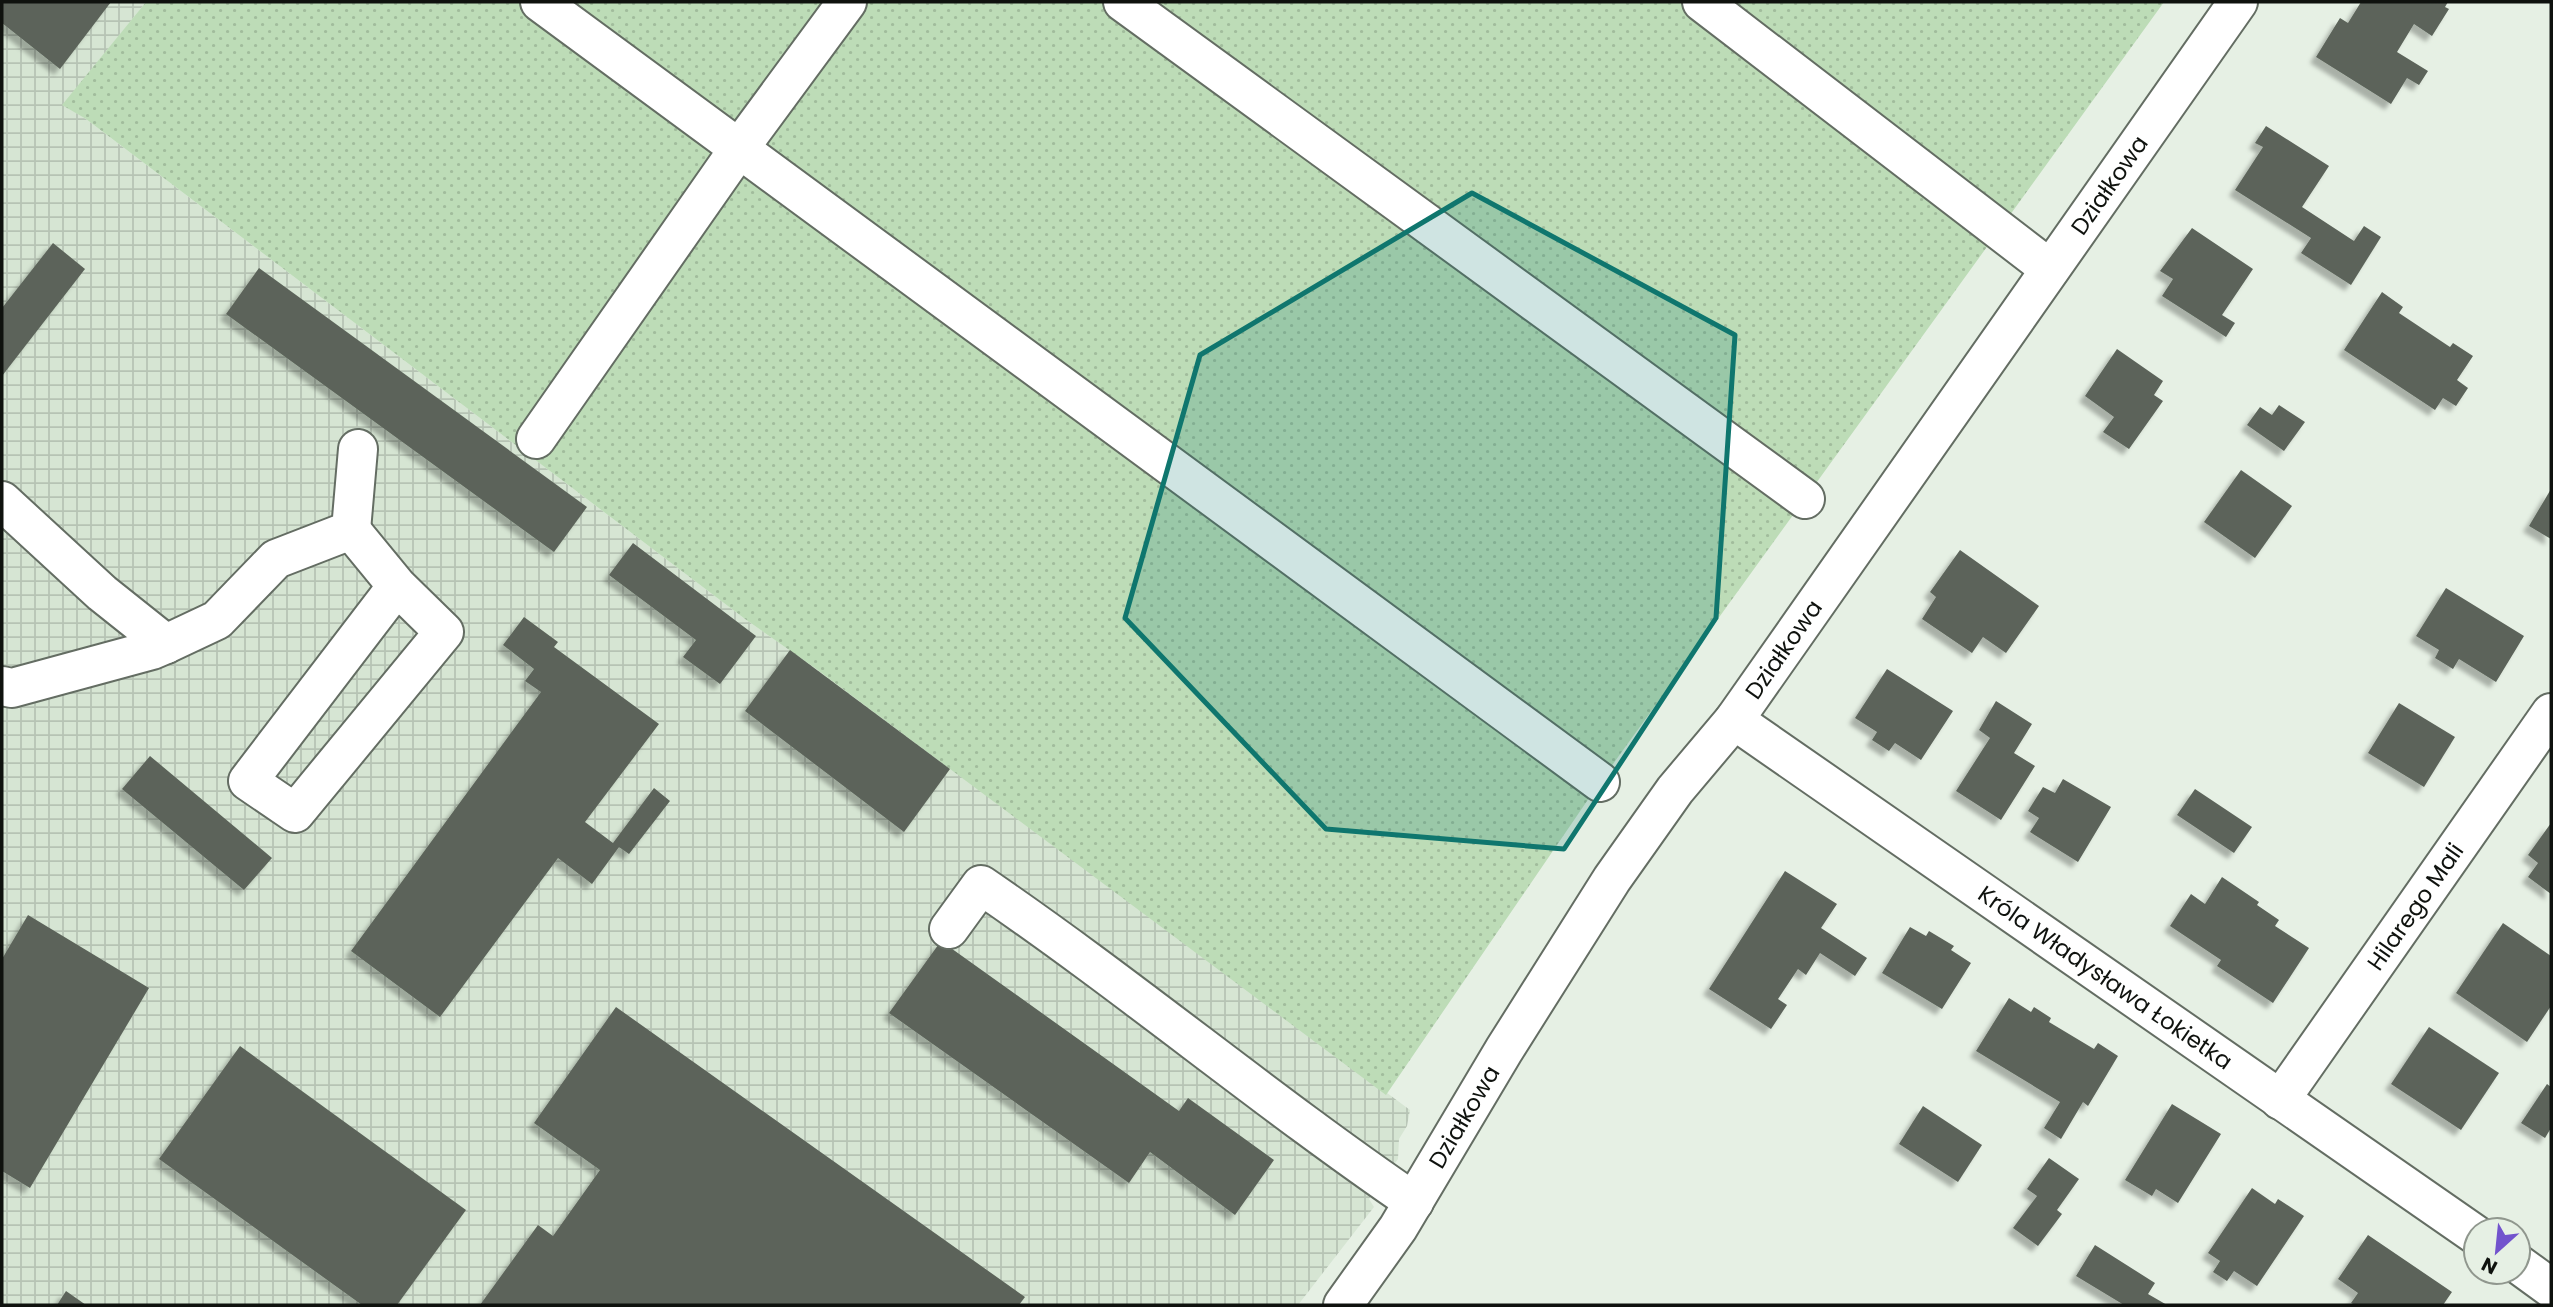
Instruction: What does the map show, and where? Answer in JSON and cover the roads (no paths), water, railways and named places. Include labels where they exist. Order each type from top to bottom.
[{"type":"street","points":[[540,2],[1600,782]]},
{"type":"street","points":[[536,439],[738,150],[847,2]]},
{"type":"street","points":[[1123,2],[1804,499]]},
{"type":"street","points":[[1702,2],[2050,269]]},
{"type":"street","name":"Działkowa","points":[[1343,1305],[1414,1202],[1504,1050],[1612,879],[1675,790],[1734,720],[2238,2]]},
{"type":"street","points":[[358,449],[351,530],[397,586],[444,632],[295,813],[248,780],[397,586]]},
{"type":"street","points":[[2,501],[102,593],[166,644]]},
{"type":"street","points":[[2,686],[12,688],[166,644],[217,620],[276,559],[351,530]]},
{"type":"street","name":"Hilarego Mali","points":[[2280,1100],[2551,713]]},
{"type":"street","name":"Króla Władysława Łokietka","points":[[1734,720],[2462,1225]]},
{"type":"street","points":[[949,929],[981,885],[1147,1005],[1333,1147],[1414,1202]]},
{"type":"street","points":[[2532,1274],[2551,1288]]}]
